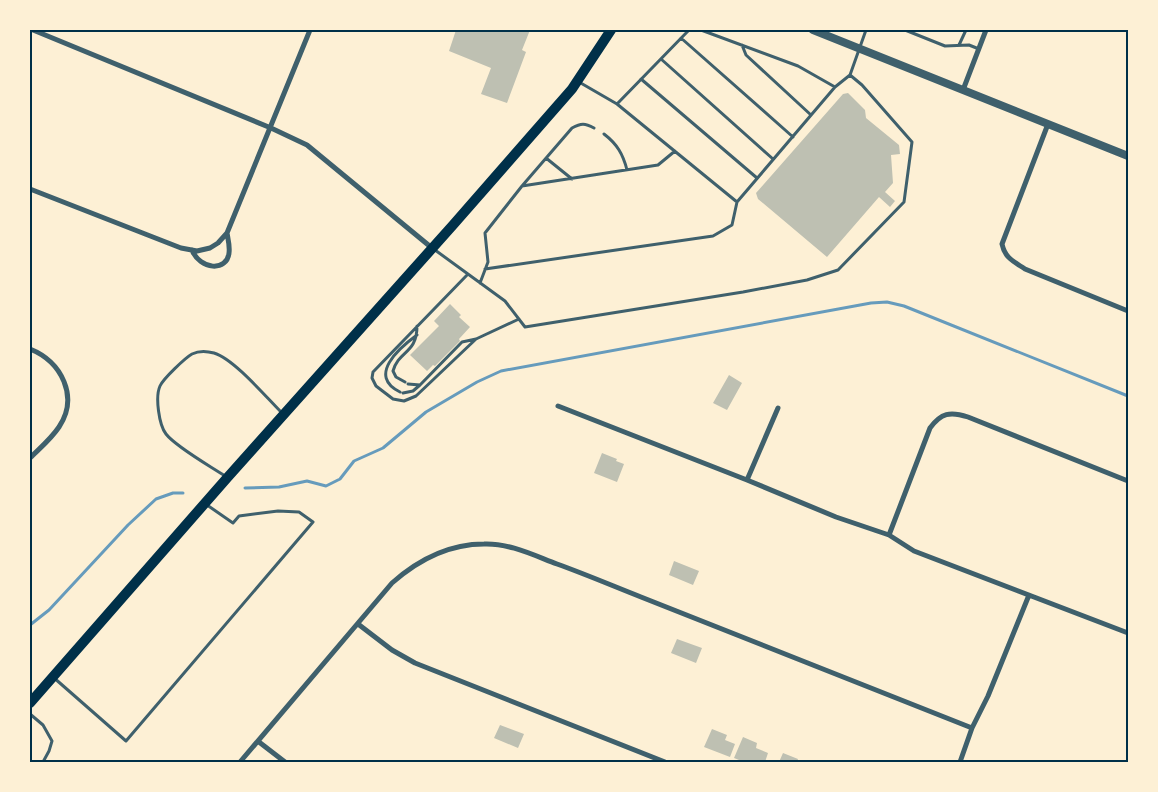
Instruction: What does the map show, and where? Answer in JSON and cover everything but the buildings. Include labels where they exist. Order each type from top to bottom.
[{"type":"main road","points":[[30,703],[577,81],[611,30]]},
{"type":"street","points":[[33,30],[308,145],[432,248]]},
{"type":"street","points":[[30,189],[167,244],[192,250],[210,248],[218,243],[227,233],[310,30]]},
{"type":"street","points":[[813,30],[1128,156]]},
{"type":"street","points":[[964,90],[986,30]]},
{"type":"street","points":[[1048,124],[1002,244],[1004,254],[1026,268],[1128,311]]},
{"type":"street","points":[[192,250],[195,259],[202,264],[210,267],[219,265],[227,260],[230,254],[227,233]]},
{"type":"street","points":[[30,350],[50,360],[60,372],[68,400],[66,413],[59,426],[30,458]]},
{"type":"street","points":[[558,406],[836,517],[889,535],[914,551],[1128,633]]},
{"type":"street","points":[[747,480],[778,408]]},
{"type":"street","points":[[889,535],[930,428],[937,419],[947,414],[968,417],[1128,481]]},
{"type":"street","points":[[240,762],[392,583],[409,568],[445,550],[485,544],[505,546],[527,552],[596,578],[726,632],[862,683],[972,728]]},
{"type":"street","points":[[960,762],[972,728],[988,696],[1029,595]]},
{"type":"street","points":[[358,624],[392,650],[415,663],[665,762]]},
{"type":"street","points":[[258,742],[285,762]]},
{"type":"lane","points":[[617,104],[689,30]]},
{"type":"lane","points":[[701,30],[798,66],[835,87]]},
{"type":"lane","points":[[485,270],[713,236],[732,225],[737,202],[835,87],[850,75],[866,30]]},
{"type":"lane","points":[[905,30],[945,46],[968,45],[979,49]]},
{"type":"lane","points":[[959,45],[966,30]]},
{"type":"lane","points":[[681,38],[793,137]]},
{"type":"lane","points":[[742,45],[746,55],[811,115]]},
{"type":"lane","points":[[661,59],[773,159]]},
{"type":"lane","points":[[432,248],[505,301],[525,327],[807,280],[838,270],[904,202],[912,142],[862,85],[850,75]]},
{"type":"lane","points":[[641,79],[757,178]]},
{"type":"lane","points":[[577,81],[617,104],[737,202]]},
{"type":"lane","points":[[480,283],[488,262],[485,233],[572,128],[586,123],[594,128]]},
{"type":"lane","points":[[604,134],[615,142],[624,156],[627,170]]},
{"type":"lane","points":[[522,186],[658,165],[675,151]]},
{"type":"lane","points":[[546,158],[572,179]]},
{"type":"lane","points":[[468,274],[373,372],[372,378],[376,386],[392,399],[404,401],[416,396],[476,339]]},
{"type":"lane","points":[[417,335],[391,360],[386,371],[385,376],[388,384],[401,393],[413,391],[462,342],[476,339],[519,319]]},
{"type":"lane","points":[[417,326],[414,345],[400,358],[394,368],[394,374],[407,383],[420,385]]},
{"type":"lane","points":[[227,478],[183,448],[167,434],[159,419],[159,387],[168,376],[190,355],[200,352],[215,353],[230,362],[283,415]]},
{"type":"lane","points":[[53,677],[126,740],[313,522],[300,512],[278,512],[240,516],[232,523],[205,504]]},
{"type":"lane","points":[[30,714],[43,725],[52,741],[50,751],[43,762]]},
{"type":"waterway","points":[[245,488],[279,487],[307,481],[326,486],[340,479],[354,461],[383,448],[426,412],[477,382],[501,371],[871,303],[887,302],[904,306],[1128,396]]},
{"type":"waterway","points":[[30,625],[49,610],[128,525],[156,499],[173,493],[183,493]]}]
